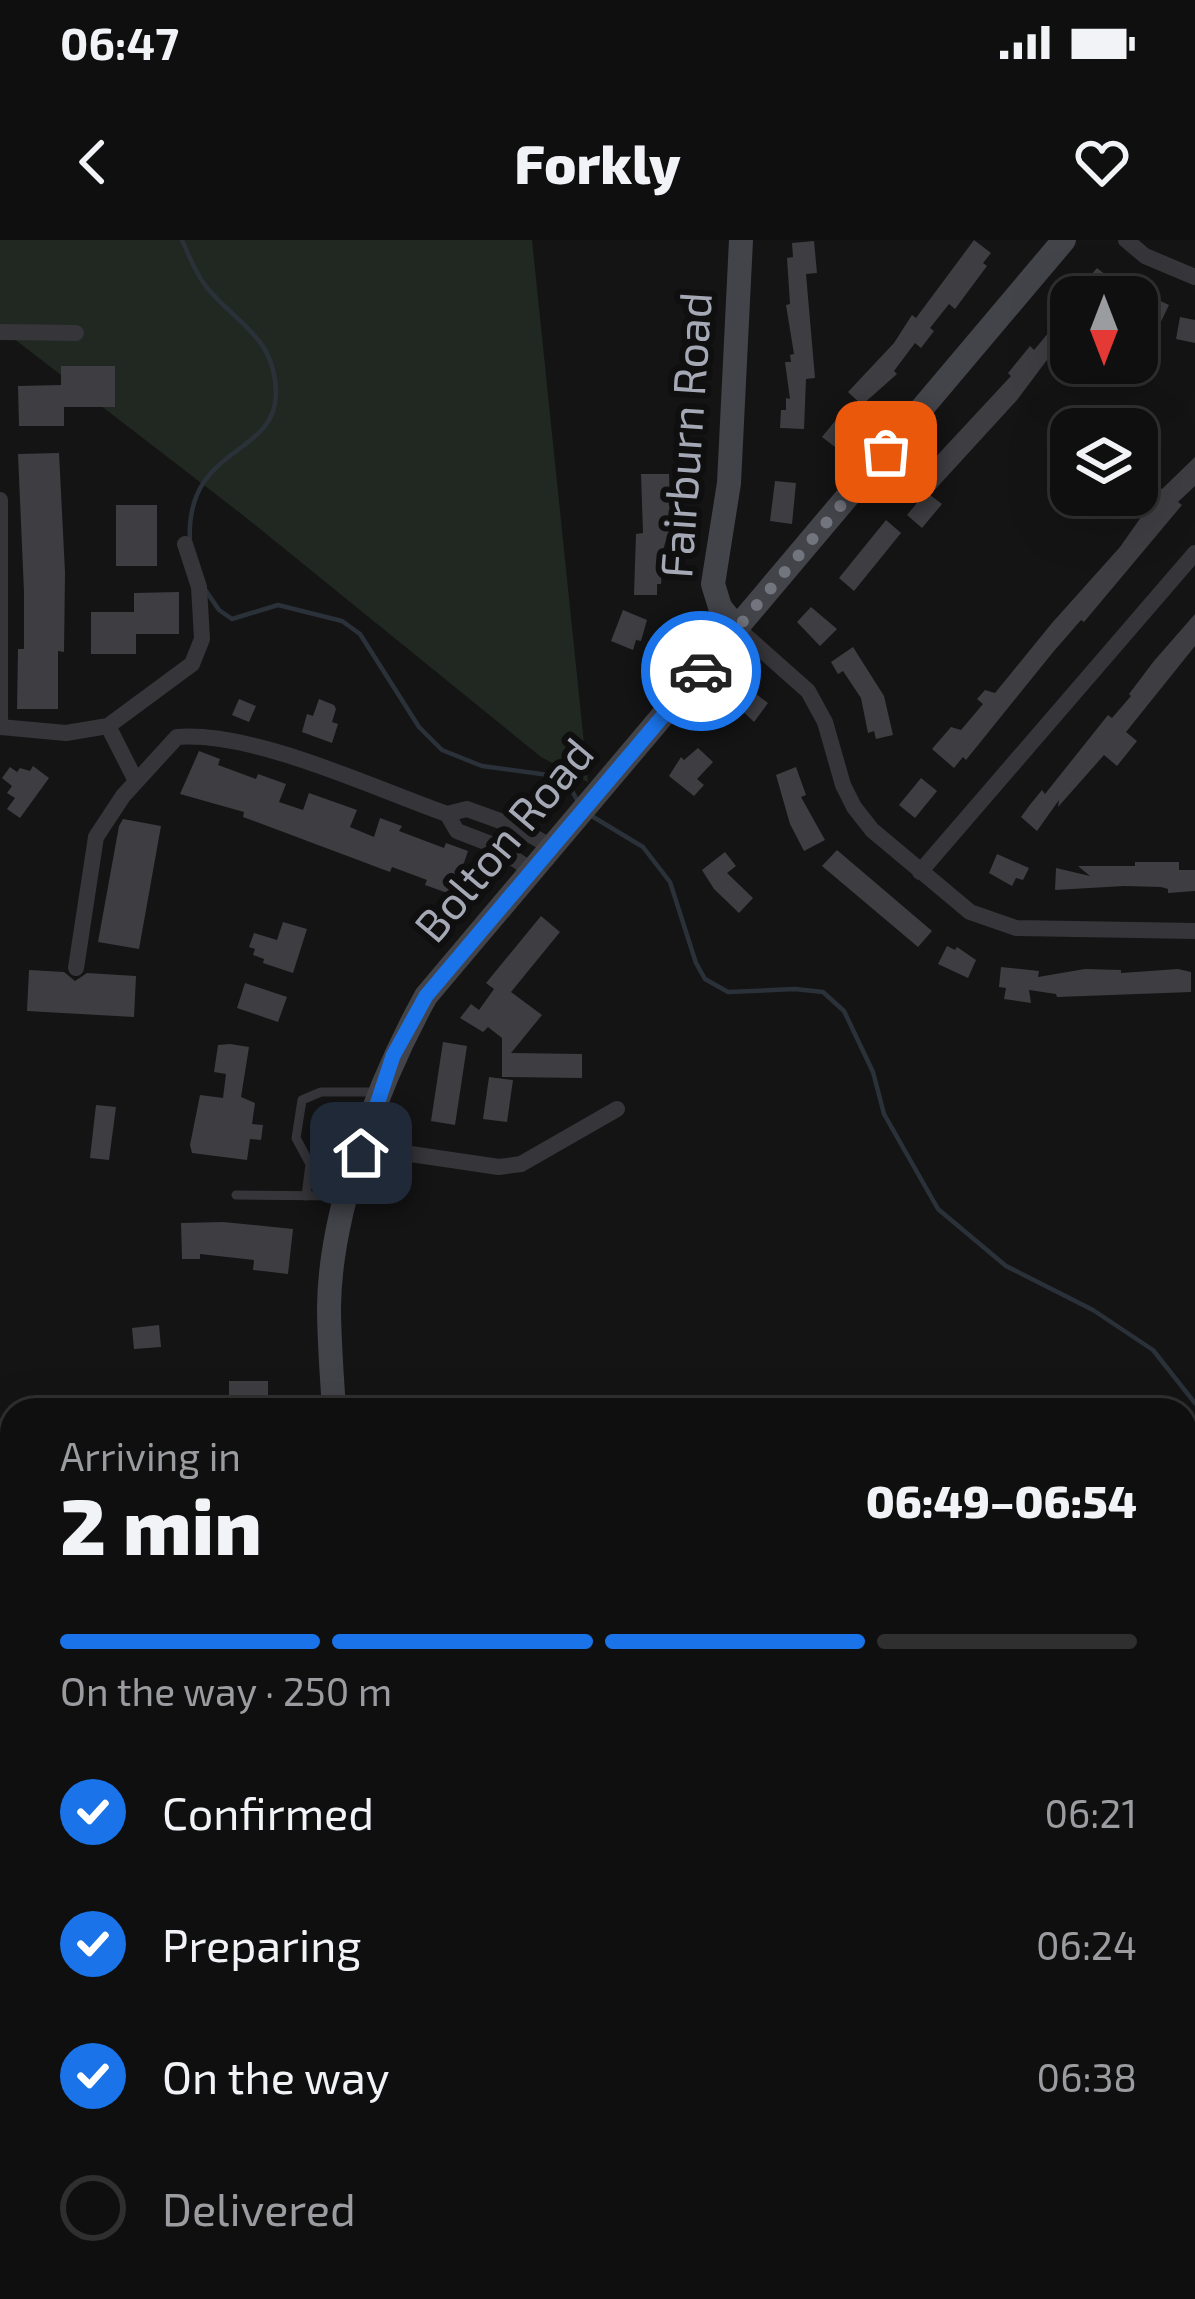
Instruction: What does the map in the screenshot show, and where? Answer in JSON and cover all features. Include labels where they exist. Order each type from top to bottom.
[{"type":"street","name":"Fairburn Road","points":[[737,628],[720,607],[713,584],[729,483],[741,240]]},
{"type":"street","name":"Bolton Road","points":[[333,1398],[329,1304],[338,1234],[393,1056],[426,996],[1064,240]]},
{"type":"street","points":[[1126,240],[1145,256],[1195,277]]},
{"type":"street","points":[[0,332],[76,333]]},
{"type":"street","points":[[0,500],[0,728],[66,734],[108,726],[192,664],[202,638],[199,587],[185,544]]},
{"type":"street","points":[[920,872],[1195,553]]},
{"type":"street","points":[[737,628],[808,691],[825,722],[854,807],[872,830],[970,912],[1016,928],[1195,931]]},
{"type":"street","points":[[108,726],[136,781]]},
{"type":"street","points":[[76,968],[96,837],[172,739],[208,734],[256,746],[447,814],[467,809],[553,848]]},
{"type":"street","points":[[447,814],[457,831],[492,844],[532,871]]},
{"type":"street","points":[[492,844],[502,822]]},
{"type":"street","points":[[363,1147],[499,1167],[521,1164],[617,1109]]},
{"type":"lane","points":[[697,676],[719,693],[736,674]]},
{"type":"lane","points":[[306,1196],[310,1164],[296,1138],[302,1100],[321,1092],[381,1092]]},
{"type":"lane","points":[[236,1196],[349,1196]]},
{"type":"shaded area","points":[[0,240],[532,240],[588,782],[541,757],[244,516],[0,328]]},
{"type":"building","points":[[974,240],[991,253],[983,263],[987,266],[955,309],[949,304],[921,348],[915,343],[894,371],[897,374],[862,405],[848,392],[894,343],[912,315],[916,318]]},
{"type":"building","points":[[814,241],[817,273],[806,274],[815,378],[806,379],[804,429],[780,428],[781,410],[786,410],[786,398],[790,399],[785,362],[791,362],[794,354],[786,305],[790,304],[787,258],[793,257],[792,243]]},
{"type":"building","points":[[1158,300],[1169,305],[1158,328]]},
{"type":"building","points":[[1180,317],[1195,320],[1195,343],[1176,339]]},
{"type":"building","points":[[1050,331],[1050,356],[1017,400],[930,495],[942,504],[922,528],[907,515],[917,503],[908,495],[921,479],[918,476],[1011,376],[1008,373],[1030,346],[1034,350]]},
{"type":"building","points":[[61,366],[115,366],[115,407],[64,407],[64,426],[19,426],[18,386],[61,385]]},
{"type":"building","points":[[848,405],[865,418],[839,450],[822,437]]},
{"type":"building","points":[[59,453],[65,572],[58,709],[17,709],[18,649],[24,649],[18,454]]},
{"type":"building","points":[[1195,457],[1195,486],[1178,502],[1182,505],[966,760],[963,757],[954,768],[932,749],[951,727],[961,730],[983,704],[977,699],[985,690],[995,693],[1142,516],[1158,516],[1158,486],[1162,489]]},
{"type":"building","points":[[641,474],[669,474],[671,540],[666,540],[663,550],[657,595],[634,595],[636,534],[643,533]]},
{"type":"building","points":[[775,481],[796,483],[792,524],[770,521]]},
{"type":"building","points":[[116,505],[157,505],[157,566],[116,566]]},
{"type":"building","points":[[886,520],[901,533],[854,591],[839,578]]},
{"type":"building","points":[[179,592],[179,634],[136,634],[136,654],[91,654],[91,612],[134,612],[134,593]]},
{"type":"building","points":[[811,607],[837,629],[820,646],[797,622]]},
{"type":"building","points":[[623,610],[647,620],[633,650],[611,641]]},
{"type":"building","points":[[1195,614],[1195,646],[1126,732],[1137,741],[1117,766],[1104,755],[1058,807],[1059,800],[1037,831],[1021,817],[1029,806],[1042,790],[1045,794],[1108,715],[1112,718]]},
{"type":"building","points":[[853,647],[884,696],[893,735],[876,739],[874,731],[868,733],[861,698],[831,662]]},
{"type":"building","points":[[743,684],[768,703],[754,722],[731,700]]},
{"type":"building","points":[[239,699],[256,706],[249,722],[232,715]]},
{"type":"building","points":[[319,699],[336,709],[332,722],[338,724],[332,743],[302,732],[307,714],[313,716]]},
{"type":"building","points":[[698,748],[713,762],[697,779],[704,785],[694,796],[669,776],[681,757],[684,760]]},
{"type":"building","points":[[199,751],[220,759],[218,765],[286,784],[279,802],[303,810],[309,793],[357,810],[350,827],[374,837],[380,818],[402,826],[399,831],[444,848],[446,843],[468,851],[453,895],[392,867],[390,872],[243,817],[244,812],[180,794]]},
{"type":"building","points":[[33,766],[49,778],[20,818],[7,809],[15,798],[7,793],[12,786],[2,778],[10,767],[17,772],[20,768],[30,771]]},
{"type":"building","points":[[796,767],[806,795],[801,797],[825,840],[804,851],[790,824],[776,775]]},
{"type":"building","points":[[921,778],[937,791],[915,818],[899,805]]},
{"type":"building","points":[[123,819],[161,826],[139,949],[98,942]]},
{"type":"building","points":[[837,850],[932,931],[918,947],[822,866]]},
{"type":"building","points":[[725,852],[736,866],[727,873],[753,898],[739,913],[702,870]]},
{"type":"building","points":[[997,854],[1029,868],[1023,880],[1016,878],[1012,886],[989,873]]},
{"type":"building","points":[[1135,862],[1179,862],[1179,870],[1195,870],[1195,891],[1168,893],[1161,887],[1124,886],[1055,890],[1056,868],[1090,876],[1078,866],[1135,866]]},
{"type":"building","points":[[541,916],[560,932],[511,992],[542,1015],[511,1053],[582,1054],[582,1078],[502,1077],[502,1038],[488,1027],[483,1032],[460,1018],[471,1004],[479,1010],[494,989],[486,983]]},
{"type":"building","points":[[283,922],[307,929],[293,973],[263,963],[249,947],[254,933],[277,940]]},
{"type":"building","points":[[947,946],[976,960],[968,978],[938,964]]},
{"type":"building","points":[[1001,967],[1039,971],[1038,977],[1085,969],[1121,973],[1178,969],[1191,972],[1191,992],[1057,997],[1029,990],[1031,1003],[1004,999],[1006,988],[999,987]]},
{"type":"building","points":[[29,970],[64,972],[75,981],[87,973],[136,976],[134,1017],[27,1011]]},
{"type":"building","points":[[245,983],[287,997],[278,1022],[237,1008]]},
{"type":"building","points":[[443,1042],[467,1046],[455,1125],[431,1121]]},
{"type":"building","points":[[218,1045],[249,1047],[241,1097],[255,1103],[252,1124],[263,1125],[261,1140],[250,1139],[247,1160],[192,1153],[190,1145],[200,1095],[223,1098],[226,1074],[214,1072]]},
{"type":"building","points":[[489,1077],[513,1080],[507,1122],[483,1119]]},
{"type":"building","points":[[96,1105],[116,1107],[109,1160],[90,1158]]},
{"type":"building","points":[[181,1223],[293,1229],[288,1274],[253,1270],[254,1260],[200,1254],[200,1259],[182,1259]]},
{"type":"building","points":[[159,1325],[161,1347],[134,1349],[132,1328]]},
{"type":"building","points":[[229,1381],[268,1381],[268,1398],[229,1398]]},
{"type":"waterway","points":[[182,240],[208,289],[262,346],[276,393],[272,414],[262,430],[201,487],[192,511],[190,543]]},
{"type":"waterway","points":[[204,588],[219,610],[232,619],[278,605],[342,621],[360,634],[419,727],[442,750],[482,766],[556,776],[568,783],[578,802]]},
{"type":"waterway","points":[[590,815],[643,847],[670,882],[705,979],[728,992],[823,992],[844,1011],[873,1072],[884,1114],[938,1209],[1006,1266],[1093,1310],[1153,1350],[1191,1398]]},
{"type":"way so far","points":[[701,671],[886,452]]},
{"type":"route","points":[[361,1153],[393,1056],[426,996],[701,671]]}]
